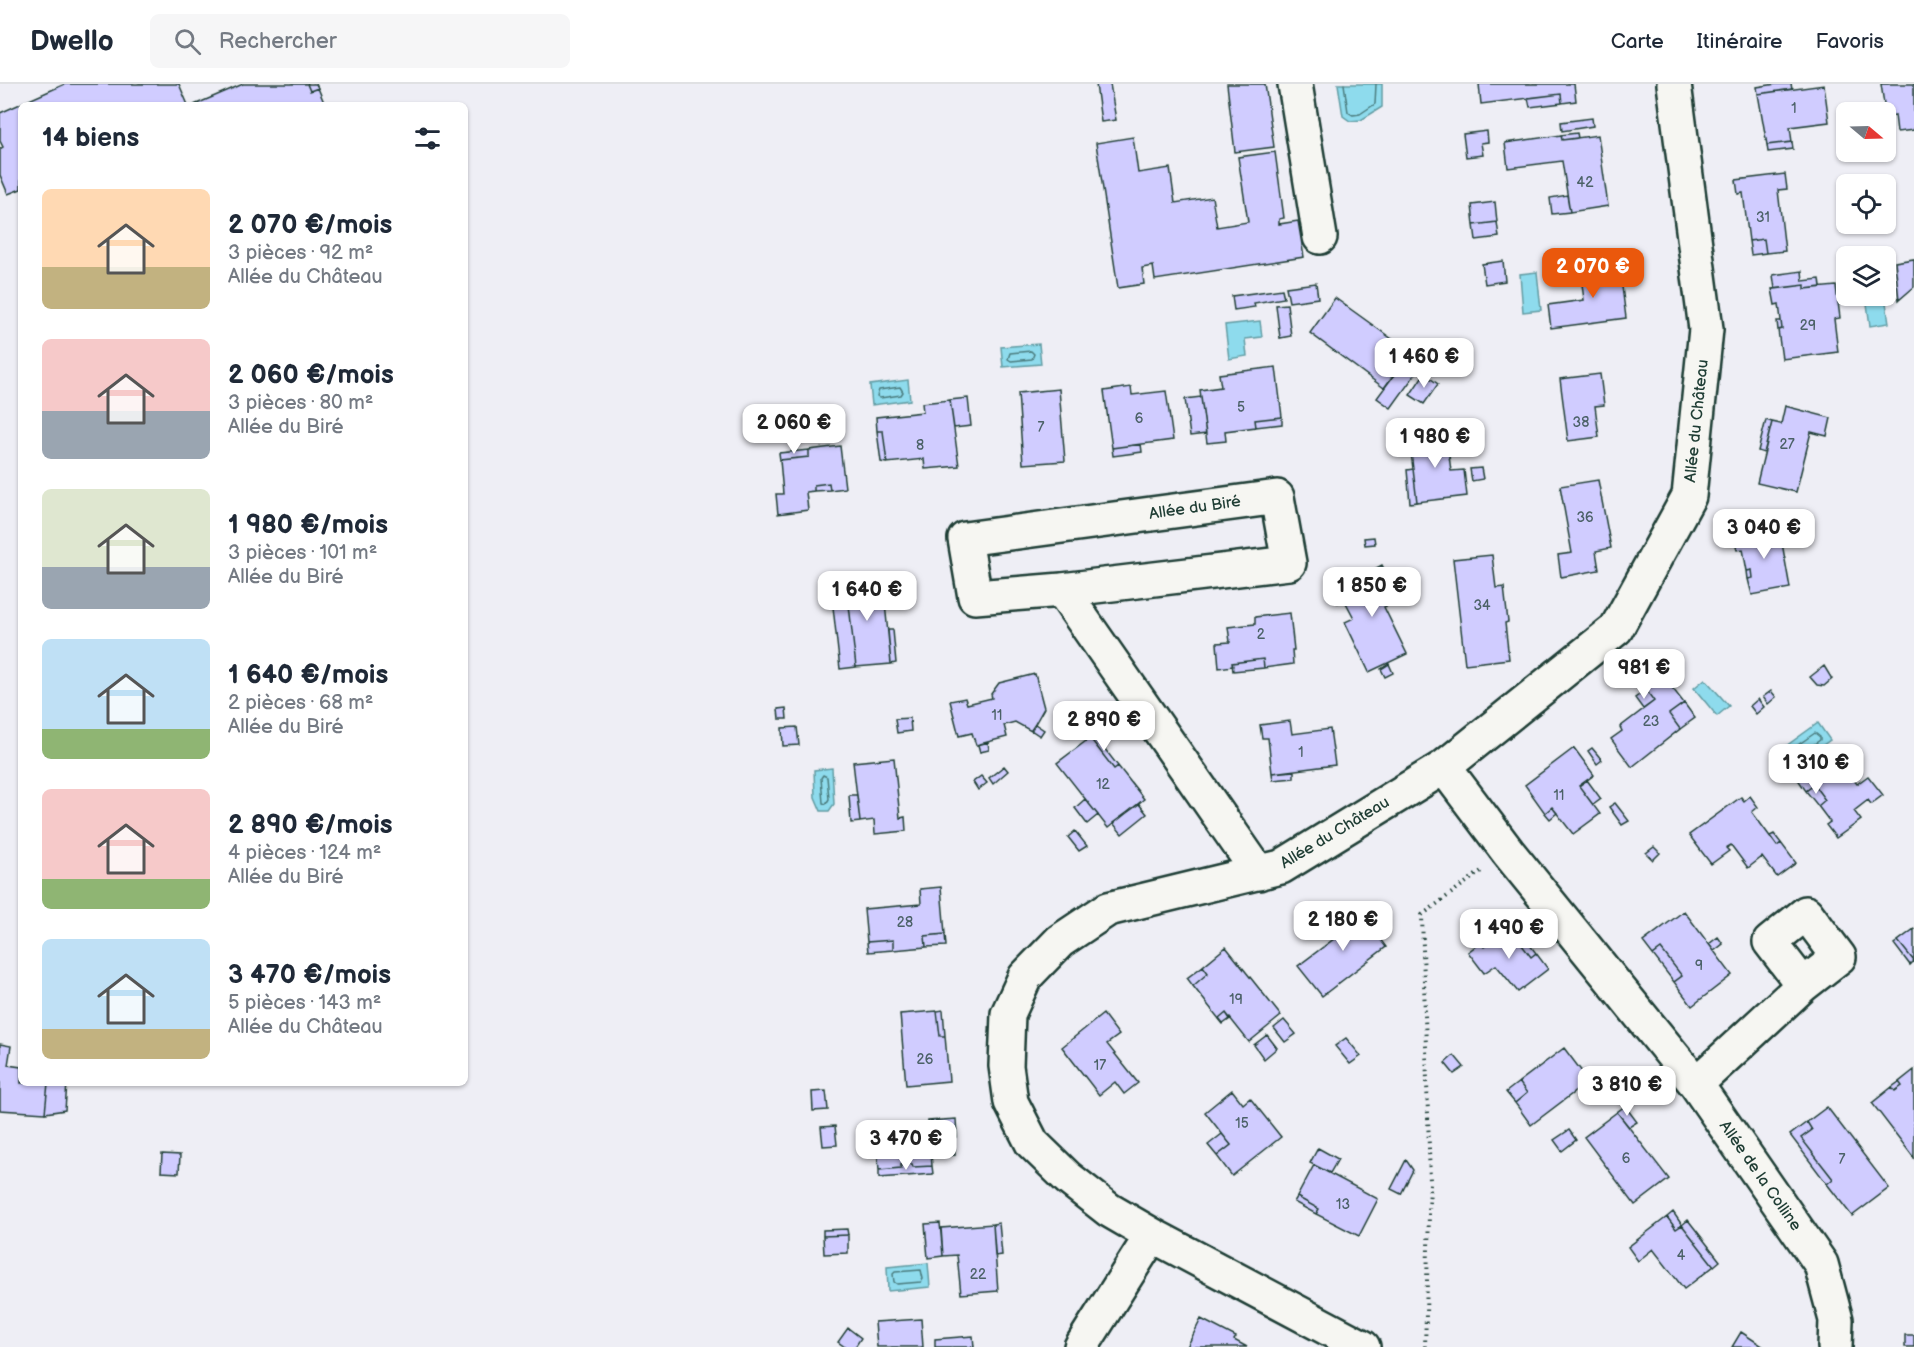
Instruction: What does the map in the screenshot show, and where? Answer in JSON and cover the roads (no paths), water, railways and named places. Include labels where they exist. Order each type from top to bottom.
[{"type":"street","points":[[1295,84],[1320,237]]},
{"type":"street","name":"Allée du Château","points":[[1363,1347],[1152,1235],[1109,1210],[1068,1178],[1032,1143],[1011,1102],[1006,1066],[1008,1014],[1025,977],[1060,941],[1108,909],[1281,867],[1444,767],[1616,629],[1689,496],[1706,328],[1674,84]]},
{"type":"street","name":"Allée du Biré","points":[[1277,497],[1289,563],[1062,590],[975,597],[965,539],[1277,497]]},
{"type":"street","points":[[1062,590],[1259,873]]},
{"type":"street","name":"Allée de la Colline","points":[[1444,767],[1508,852],[1696,1084],[1821,1264],[1836,1320],[1835,1347]]},
{"type":"street","points":[[1696,1084],[1803,985]]},
{"type":"street","points":[[1081,1347],[1152,1235]]},
{"type":"water","points":[[1338,84],[1382,84],[1382,107],[1361,120],[1350,121],[1343,116]]},
{"type":"water","points":[[1537,272],[1541,310],[1523,312],[1520,274]]},
{"type":"water","points":[[1867,306],[1886,306],[1889,323],[1870,326]]},
{"type":"water","points":[[1260,321],[1262,337],[1245,339],[1247,356],[1229,359],[1225,325]]},
{"type":"water","points":[[1039,344],[1041,364],[1003,367],[1001,347]]},
{"type":"water","points":[[908,380],[910,400],[872,405],[870,385]]},
{"type":"water","points":[[1705,679],[1729,706],[1717,716],[1694,688]]},
{"type":"water","points":[[1818,723],[1830,740],[1794,766],[1782,749]]},
{"type":"water","points":[[832,768],[834,804],[829,811],[821,811],[815,797],[814,770]]},
{"type":"water","points":[[928,1263],[930,1287],[888,1291],[887,1267]]}]
